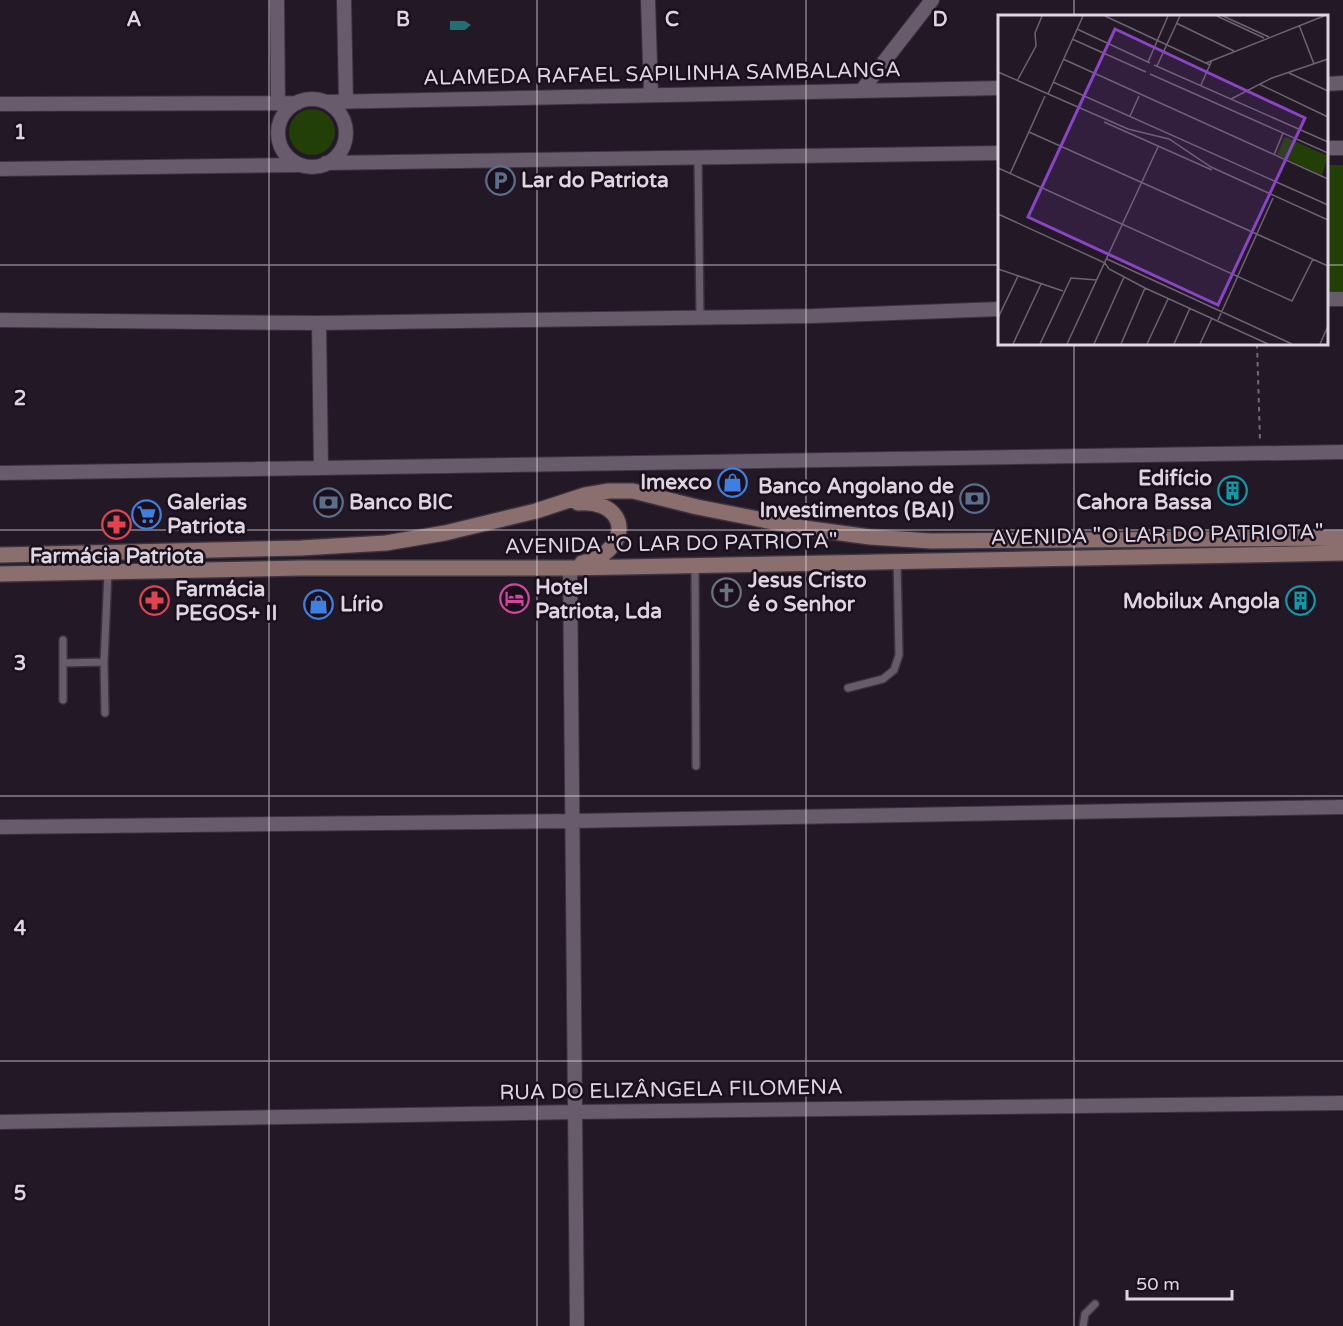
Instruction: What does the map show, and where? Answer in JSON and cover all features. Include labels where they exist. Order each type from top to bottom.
[{"type":"main road","name":"AVENIDA \"O LAR DO PATRIOTA\"","points":[[0,555],[301,548],[386,543],[445,533],[536,511],[585,495],[609,491],[633,491],[697,507],[804,528],[870,537],[931,541],[1343,538]]},
{"type":"main road","points":[[536,511],[581,502],[598,503],[609,507],[617,518],[620,532],[614,544],[603,556],[570,568]]},
{"type":"main road","name":"AVENIDA \"O LAR DO PATRIOTA\"","points":[[0,574],[301,568],[570,568],[1343,553]]},
{"type":"street","points":[[277,0],[278,103]]},
{"type":"street","points":[[344,0],[346,102]]},
{"type":"street","points":[[648,0],[651,95]]},
{"type":"street","points":[[862,90],[932,0]]},
{"type":"street","points":[[1328,84],[1343,83]]},
{"type":"street","name":"ALAMEDA RAFAEL SAPILINHA SAMBALANGA","points":[[0,104],[297,103],[310,99],[346,102],[998,88]]},
{"type":"street","points":[[326,102],[339,112],[346,132],[340,152],[326,163]]},
{"type":"street","points":[[297,103],[282,116],[278,127],[278,138],[282,149],[299,165]]},
{"type":"street","points":[[0,169],[299,165],[310,167],[326,163],[998,153]]},
{"type":"street","points":[[0,320],[319,323],[700,318],[998,309]]},
{"type":"street","points":[[319,323],[321,468]]},
{"type":"street","points":[[0,473],[1343,452]]},
{"type":"street","points":[[570,568],[577,1326]]},
{"type":"street","points":[[0,827],[573,821],[1343,807]]},
{"type":"street","name":"RUA DO ELIZÂNGELA FILOMENA","points":[[0,1122],[575,1112],[1343,1103]]},
{"type":"lane","points":[[698,158],[700,318]]},
{"type":"lane","points":[[848,688],[883,679],[894,670],[899,656],[897,560]]},
{"type":"lane","points":[[695,564],[696,766]]},
{"type":"lane","points":[[105,713],[104,662],[108,572]]},
{"type":"lane","points":[[63,640],[63,700]]},
{"type":"lane","points":[[63,663],[104,662]]},
{"type":"lane","points":[[1083,1326],[1085,1314],[1095,1304]]},
{"type":"path","points":[[1257,345],[1261,453]]},
{"type":"shaded area","points":[[450,21],[465,21],[471,25],[465,30],[450,30]]},
{"type":"shaded area","points":[[312,109],[328,116],[335,132],[328,148],[312,155],[296,148],[289,132],[296,116]]},
{"type":"shaded area","points":[[1328,165],[1343,165],[1343,292],[1328,293]]},
{"type":"place","name":"Lar do Patriota","points":[[500,180]]},
{"type":"place","name":"Imexco","points":[[733,482]]},
{"type":"place","name":"Edifício Cahora Bassa","points":[[1233,490]]},
{"type":"place","name":"Banco Angolano de Investimentos (BAI)","points":[[975,498]]},
{"type":"place","name":"Banco BIC","points":[[328,502]]},
{"type":"place","name":"Galerias Patriota","points":[[146,514]]},
{"type":"place","name":"Farmácia Patriota","points":[[117,525]]},
{"type":"place","name":"Jesus Cristo é o Senhor","points":[[727,592]]},
{"type":"place","name":"Hotel Patriota, Lda","points":[[514,599]]},
{"type":"place","name":"Farmácia PEGOS+ II","points":[[154,601]]},
{"type":"place","name":"Mobilux Angola","points":[[1301,601]]},
{"type":"place","name":"Lírio","points":[[319,604]]}]
